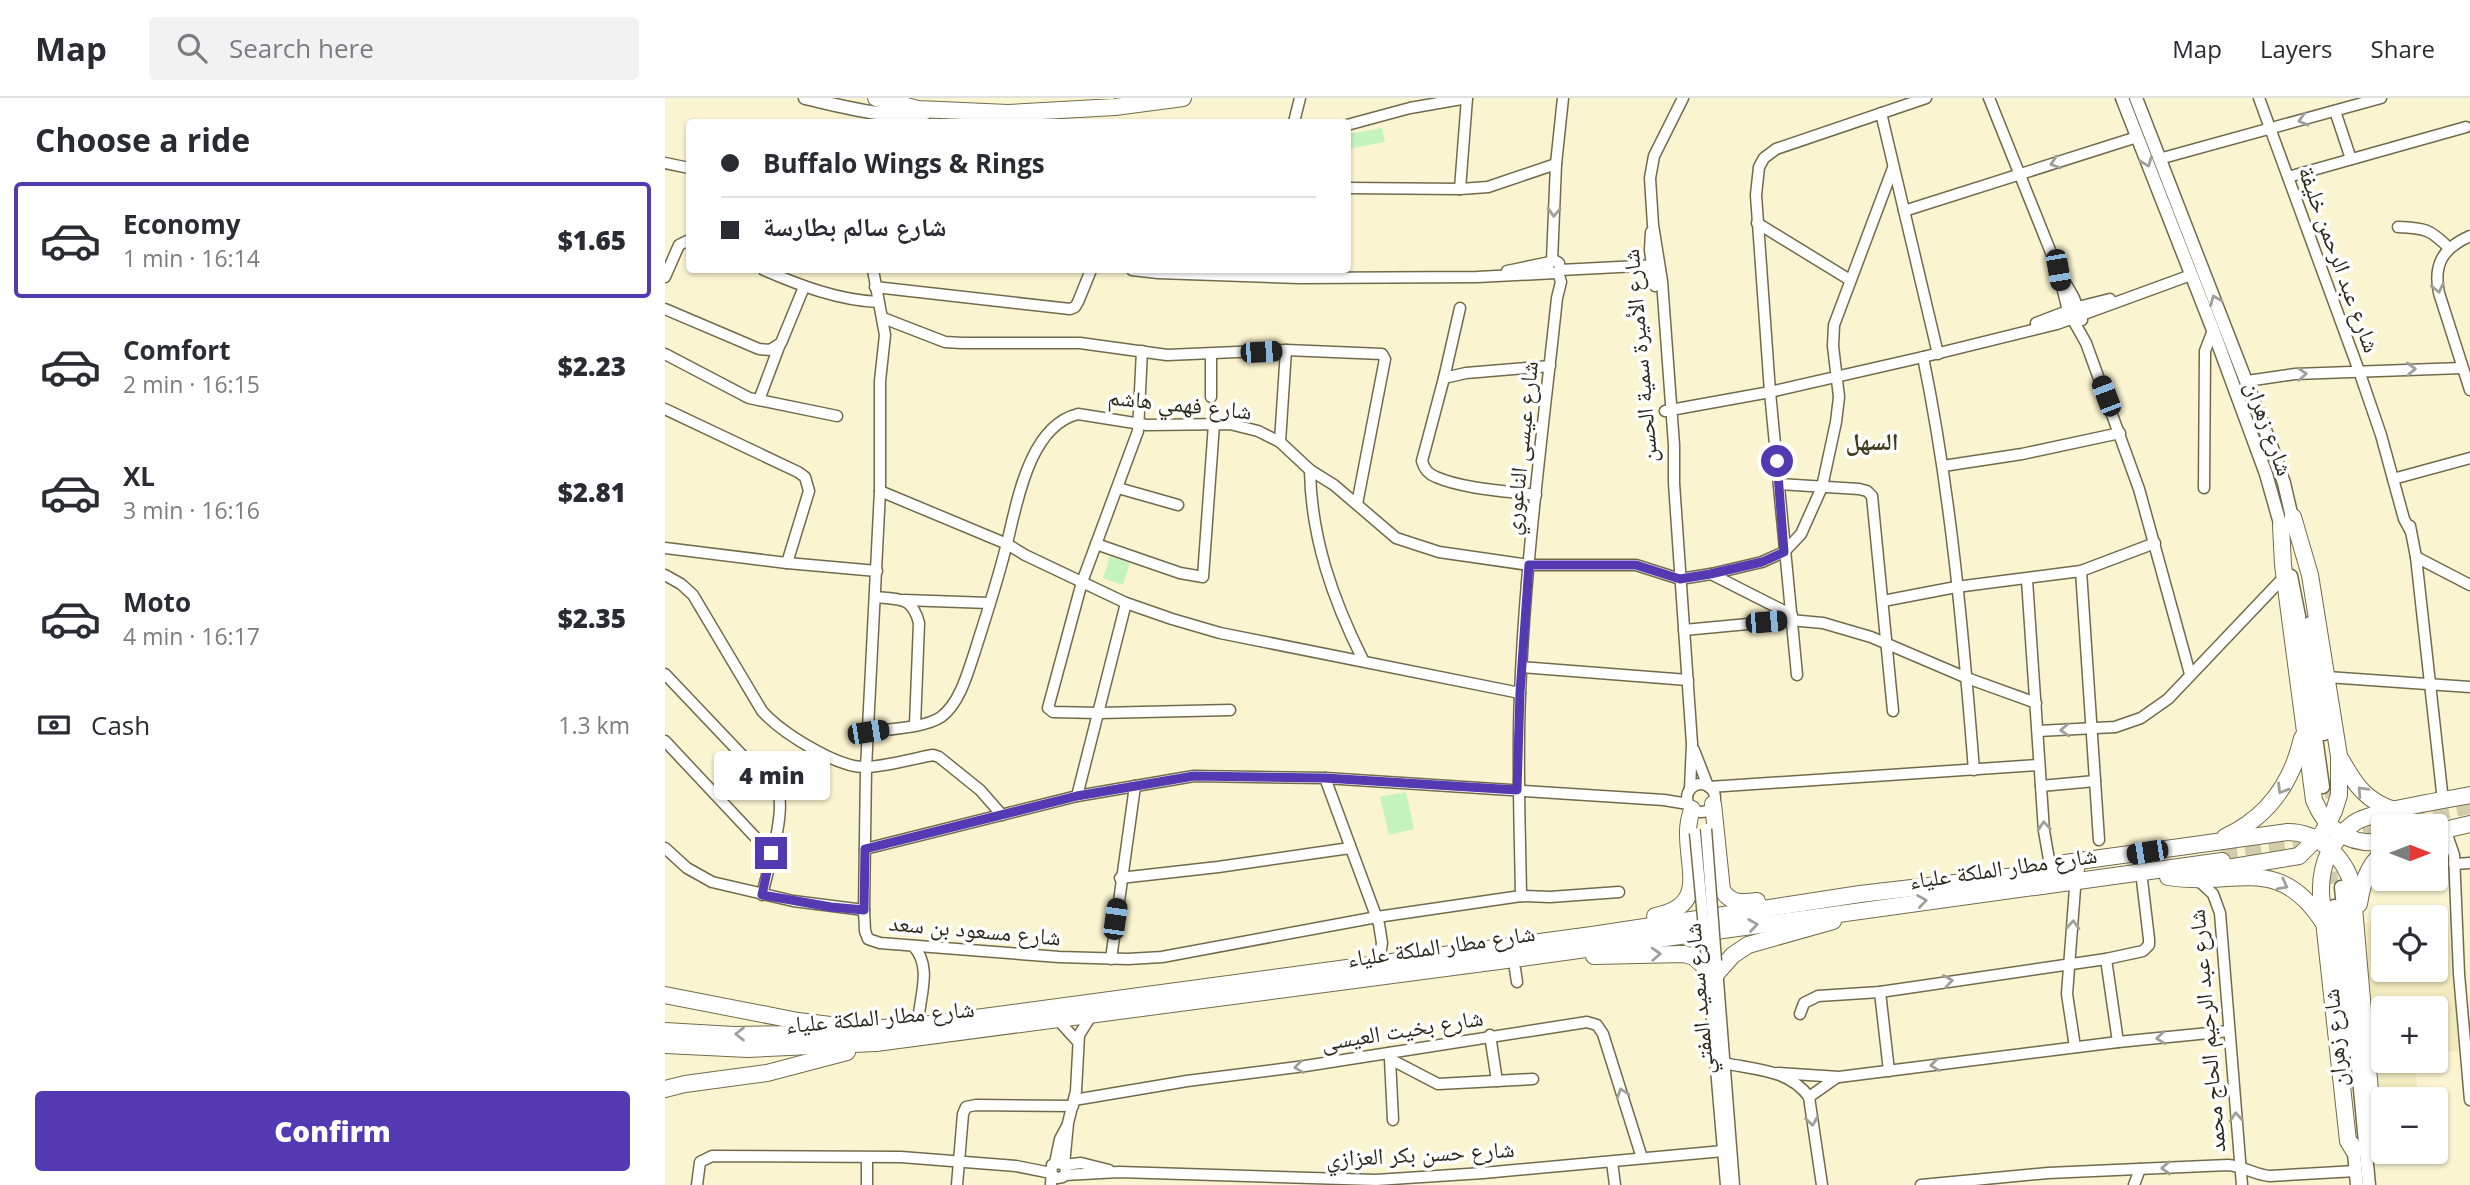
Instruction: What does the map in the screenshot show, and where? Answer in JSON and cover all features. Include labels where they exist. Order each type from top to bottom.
[{"type":"highway","points":[[876,98],[918,109],[1008,113],[1066,111],[1183,98]]},
{"type":"highway","points":[[2287,521],[2284,577],[2314,800],[2319,812],[2342,835],[2361,842],[2371,842]]},
{"type":"highway","points":[[2287,521],[2310,575],[2339,756],[2339,795],[2323,845],[2325,858],[2321,877],[2348,1141],[2360,1150],[2371,1138],[2372,1114],[2349,872],[2341,859],[2323,845],[2300,833],[2288,832],[2217,852],[2017,870],[1988,886],[2002,895],[2075,888],[2168,877],[2299,856],[2323,845],[2342,835],[2359,820],[2470,795]]},
{"type":"highway","points":[[2217,852],[2272,804],[2297,762],[2305,725]]},
{"type":"highway","points":[[2339,756],[2365,796],[2384,807],[2397,810]]},
{"type":"highway","points":[[1699,803],[1720,883],[1723,892],[1731,900],[1744,903],[1826,893],[1860,902]]},
{"type":"highway","points":[[1563,945],[1585,929],[1668,914],[1682,906],[1691,887],[1688,830],[1699,803]]},
{"type":"highway","points":[[2448,829],[2470,824]]},
{"type":"highway","name":"شارع مطار الملكة علياء","points":[[665,1031],[734,1035],[873,1036],[918,1026],[1375,960],[1404,960],[1563,945],[2217,852]]},
{"type":"highway","points":[[2356,931],[2361,890],[2371,865]]},
{"type":"highway","points":[[2168,877],[2198,880],[2248,876],[2273,879],[2304,898],[2324,925]]},
{"type":"highway","points":[[1563,945],[1594,956],[1684,954],[1712,966],[1748,945],[1819,926],[1860,902]]},
{"type":"highway","name":"شارع مطار الملكة علياء","points":[[665,1045],[748,1049],[1058,1020],[1542,955],[1563,945]]},
{"type":"highway","points":[[665,995],[873,1036]]},
{"type":"highway","points":[[665,1089],[685,1083],[767,1073],[873,1036]]},
{"type":"main road","points":[[805,98],[883,114],[907,115],[942,111]]},
{"type":"main road","name":"شارع زهران","points":[[2122,98],[2266,474],[2287,521]]},
{"type":"main road","name":"شارع زهران","points":[[2136,98],[2276,460],[2310,618],[2326,787]]},
{"type":"main road","name":"شارع زهران","points":[[2337,888],[2360,1150],[2369,1185]]},
{"type":"main road","name":"شارع زهران","points":[[2357,1185],[2356,1171],[2360,1150]]},
{"type":"street","points":[[1295,119],[1300,98]]},
{"type":"street","points":[[1351,124],[1410,108],[1467,98],[1460,189]]},
{"type":"street","name":"شارع عيسى الناعوري","points":[[1521,897],[1517,790],[1520,693],[1529,565],[1557,298],[1554,267],[1556,164],[1563,98]]},
{"type":"street","name":"شارع الأميرة سمية الحسن","points":[[1683,98],[1654,156],[1650,178],[1668,410],[1669,473],[1674,483],[1692,744],[1699,803]]},
{"type":"street","points":[[1797,675],[1770,392],[1756,179],[1764,158],[1776,149],[1881,113],[1895,103],[1926,98]]},
{"type":"street","points":[[1989,98],[2120,433],[2155,543],[2190,674]]},
{"type":"street","name":"شارع عبد الرحمن خليفة","points":[[2259,98],[2385,440],[2404,519],[2411,532],[2443,801]]},
{"type":"street","points":[[2159,159],[2381,98]]},
{"type":"street","points":[[2335,111],[2351,159]]},
{"type":"street","points":[[1881,113],[1938,354]]},
{"type":"street","points":[[2288,177],[2466,127]]},
{"type":"street","points":[[1904,211],[2137,137]]},
{"type":"street","points":[[665,163],[686,167]]},
{"type":"street","points":[[1351,188],[1488,187],[1556,164]]},
{"type":"street","points":[[1680,579],[1762,562],[1784,552],[1808,522],[1822,487],[1836,422],[1839,397],[1833,346],[1835,325],[1893,168]]},
{"type":"street","points":[[1757,223],[1850,280]]},
{"type":"street","points":[[2398,227],[2430,231],[2449,248]]},
{"type":"street","points":[[2470,236],[2449,248],[2438,264],[2436,277],[2470,390]]},
{"type":"street","points":[[665,277],[679,245],[686,242]]},
{"type":"street","points":[[1158,273],[1477,277],[1554,267],[1656,262]]},
{"type":"street","points":[[771,273],[804,287],[850,299],[878,302]]},
{"type":"street","name":"شارع مسعود بن سعد","points":[[873,273],[885,335],[880,381],[880,491],[866,768],[864,910],[868,939],[880,943],[913,946],[1111,959],[1180,955],[1377,917],[1521,897],[1619,892]]},
{"type":"street","points":[[875,287],[1070,309],[1078,302],[1090,273]]},
{"type":"street","points":[[1668,410],[1770,392],[1938,354],[2018,332],[2191,275]]},
{"type":"street","points":[[759,400],[804,287]]},
{"type":"street","points":[[1460,308],[1444,378],[1422,454],[1423,467],[1436,477],[1458,483],[1536,495]]},
{"type":"street","points":[[665,309],[759,349],[770,350],[781,343]]},
{"type":"street","points":[[883,318],[945,342],[1080,343],[1167,355],[1286,351],[1378,352],[1384,356],[1357,504]]},
{"type":"street","points":[[2204,488],[2205,351],[2213,330]]},
{"type":"street","points":[[1142,351],[1139,424],[1082,582],[1048,708],[1053,712],[1099,713],[1230,709]]},
{"type":"street","points":[[1280,442],[1286,351]]},
{"type":"street","points":[[665,354],[716,382],[759,400],[837,416]]},
{"type":"street","points":[[1211,354],[1211,397]]},
{"type":"street","points":[[1923,357],[1943,466],[1967,678],[1974,770]]},
{"type":"street","points":[[1444,378],[1466,373],[1550,366]]},
{"type":"street","points":[[2246,381],[2295,374],[2462,368]]},
{"type":"street","points":[[665,409],[805,477],[809,491],[787,563]]},
{"type":"street","name":"شارع فهمي هاشم","points":[[868,732],[935,720],[952,705],[967,674],[989,603],[1007,544],[1021,481],[1052,429],[1069,416],[1078,414],[1159,426],[1244,426],[1268,435],[1396,538],[1447,554],[1529,565],[1636,565],[1680,579]]},
{"type":"street","points":[[1096,544],[1179,573],[1203,577],[1214,424]]},
{"type":"street","points":[[1943,466],[2022,454],[2120,433]]},
{"type":"street","points":[[2396,482],[2470,458]]},
{"type":"street","points":[[2396,482],[2470,466]]},
{"type":"street","points":[[1310,470],[1313,514],[1323,561],[1339,609],[1363,660]]},
{"type":"street","points":[[1779,484],[1859,489],[1872,496],[1893,711]]},
{"type":"street","points":[[1118,488],[1178,505]]},
{"type":"street","points":[[880,491],[1007,544],[1126,603],[1206,629],[1520,693]]},
{"type":"street","points":[[1883,601],[1956,587],[2081,571],[2155,543]]},
{"type":"street","points":[[665,548],[877,571]]},
{"type":"street","points":[[2416,557],[2470,585]]},
{"type":"street","points":[[2081,571],[2099,839]]},
{"type":"street","points":[[1710,574],[1790,617],[1849,629],[1967,678],[2036,703]]},
{"type":"street","points":[[665,575],[694,595],[762,711],[771,720],[813,748],[844,764],[866,768],[936,756],[980,790],[1002,816]]},
{"type":"street","points":[[2038,731],[2122,725],[2141,718],[2168,699],[2284,577]]},
{"type":"street","points":[[2027,580],[2044,831],[2050,865]]},
{"type":"street","points":[[876,597],[989,603]]},
{"type":"street","points":[[904,600],[914,607],[919,623],[915,725]]},
{"type":"street","points":[[1077,796],[1126,603]]},
{"type":"street","points":[[1684,630],[1790,617]]},
{"type":"street","points":[[1522,667],[1688,680]]},
{"type":"street","points":[[665,674],[778,793],[781,806],[762,895]]},
{"type":"street","points":[[2327,677],[2470,687]]},
{"type":"street","points":[[665,741],[771,853]]},
{"type":"street","name":"شارع الأميرة سمية الحسن","points":[[1692,744],[1708,787],[1699,803]]},
{"type":"street","points":[[1699,803],[1698,785],[1708,787],[2039,765]]},
{"type":"street","points":[[865,849],[1077,796],[1194,776],[1325,778],[1699,803],[1738,785]]},
{"type":"street","points":[[1325,778],[1377,917],[1382,943],[1392,954],[1404,960]]},
{"type":"street","points":[[2041,786],[2095,781]]},
{"type":"street","points":[[1111,959],[1120,878],[1135,786]]},
{"type":"street","name":"شارع سعيد المفتي","points":[[1699,803],[1726,1185]]},
{"type":"street","points":[[2448,842],[2453,849],[2464,973],[2470,1100]]},
{"type":"street","points":[[665,848],[703,878],[762,895],[864,910]]},
{"type":"street","points":[[1120,878],[1350,848]]},
{"type":"street","points":[[2454,864],[2470,863]]},
{"type":"street","points":[[1800,1014],[1804,1003],[1818,996],[1880,992],[2070,962],[2106,959],[2143,951],[2148,945],[2148,921],[2142,880]]},
{"type":"street","name":"شارع عبد الرحيم الحاج محمد","points":[[2198,880],[2210,890],[2220,913],[2242,1185]]},
{"type":"street","points":[[2075,888],[2067,994],[2075,1047]]},
{"type":"street","points":[[1375,960],[1382,943]]},
{"type":"street","points":[[913,946],[920,956],[924,970],[918,1026]]},
{"type":"street","points":[[1486,962],[1515,968],[1542,955]]},
{"type":"street","points":[[2106,959],[2118,1042]]},
{"type":"street","name":"شارع سعيد المفتي","points":[[1712,966],[1724,1063],[1734,1185]]},
{"type":"street","points":[[1515,968],[1517,982]]},
{"type":"street","points":[[1880,992],[1889,1071]]},
{"type":"street","points":[[1058,1173],[1073,1103],[1078,1042],[1081,1029],[1091,1016]]},
{"type":"street","points":[[1058,1020],[1078,1042]]},
{"type":"street","name":"شارع بخيت العيسى","points":[[958,1161],[963,1114],[970,1105],[1073,1103],[1187,1081],[1389,1056],[1490,1035],[1581,1022],[1597,1025],[1603,1034],[1643,1158]]},
{"type":"street","points":[[1724,1063],[1778,1073],[1839,1077],[2075,1047],[2229,1031]]},
{"type":"street","points":[[1490,1035],[1497,1081]]},
{"type":"street","points":[[1389,1056],[1436,1084],[1533,1079]]},
{"type":"street","points":[[1389,1056],[1393,1120]]},
{"type":"street","points":[[1778,1073],[1798,1084],[1808,1097],[1822,1185]]},
{"type":"street","points":[[1808,1097],[1839,1077]]},
{"type":"street","name":"شارع حسن بكر العزازي","points":[[697,1185],[698,1165],[708,1156],[901,1157],[1016,1166],[1058,1173],[1081,1163],[1119,1172],[1186,1179],[1400,1182],[1723,1151]]},
{"type":"street","points":[[867,1158],[867,1185]]},
{"type":"street","points":[[957,1185],[958,1161]]},
{"type":"street","points":[[1612,1162],[1615,1185]]},
{"type":"street","points":[[1921,1185],[2049,1179],[2140,1169],[2240,1166],[2256,1174],[2270,1176],[2356,1171]]},
{"type":"street","points":[[2134,1185],[2140,1169]]},
{"type":"shaded area","points":[[2448,922],[2462,1051],[2448,1052],[2448,996],[2371,996],[2371,1013],[2364,923],[2371,923],[2371,982],[2448,982]]},
{"type":"shaded area","points":[[2376,1073],[2416,1073],[2417,1087],[2377,1087]]},
{"type":"green space","points":[[1382,128],[1385,142],[1351,148],[1351,133]]},
{"type":"green space","points":[[1110,556],[1130,563],[1123,585],[1103,578]]},
{"type":"green space","points":[[1406,792],[1414,829],[1389,835],[1380,797]]},
{"type":"tunnel","points":[[2330,786],[2333,810]]},
{"type":"tunnel","points":[[2339,833],[2470,806]]},
{"type":"tunnel","points":[[2221,852],[2317,837]]},
{"type":"tunnel","points":[[2329,854],[2333,888]]},
{"type":"district","name":"السهل","points":[[1872,440]]},
{"type":"route","points":[[771,853],[762,895],[864,910],[865,849],[1077,796],[1200,776],[1325,778],[1517,790],[1520,693],[1529,565],[1636,565],[1680,579],[1773,558],[1784,552],[1777,461]]}]
